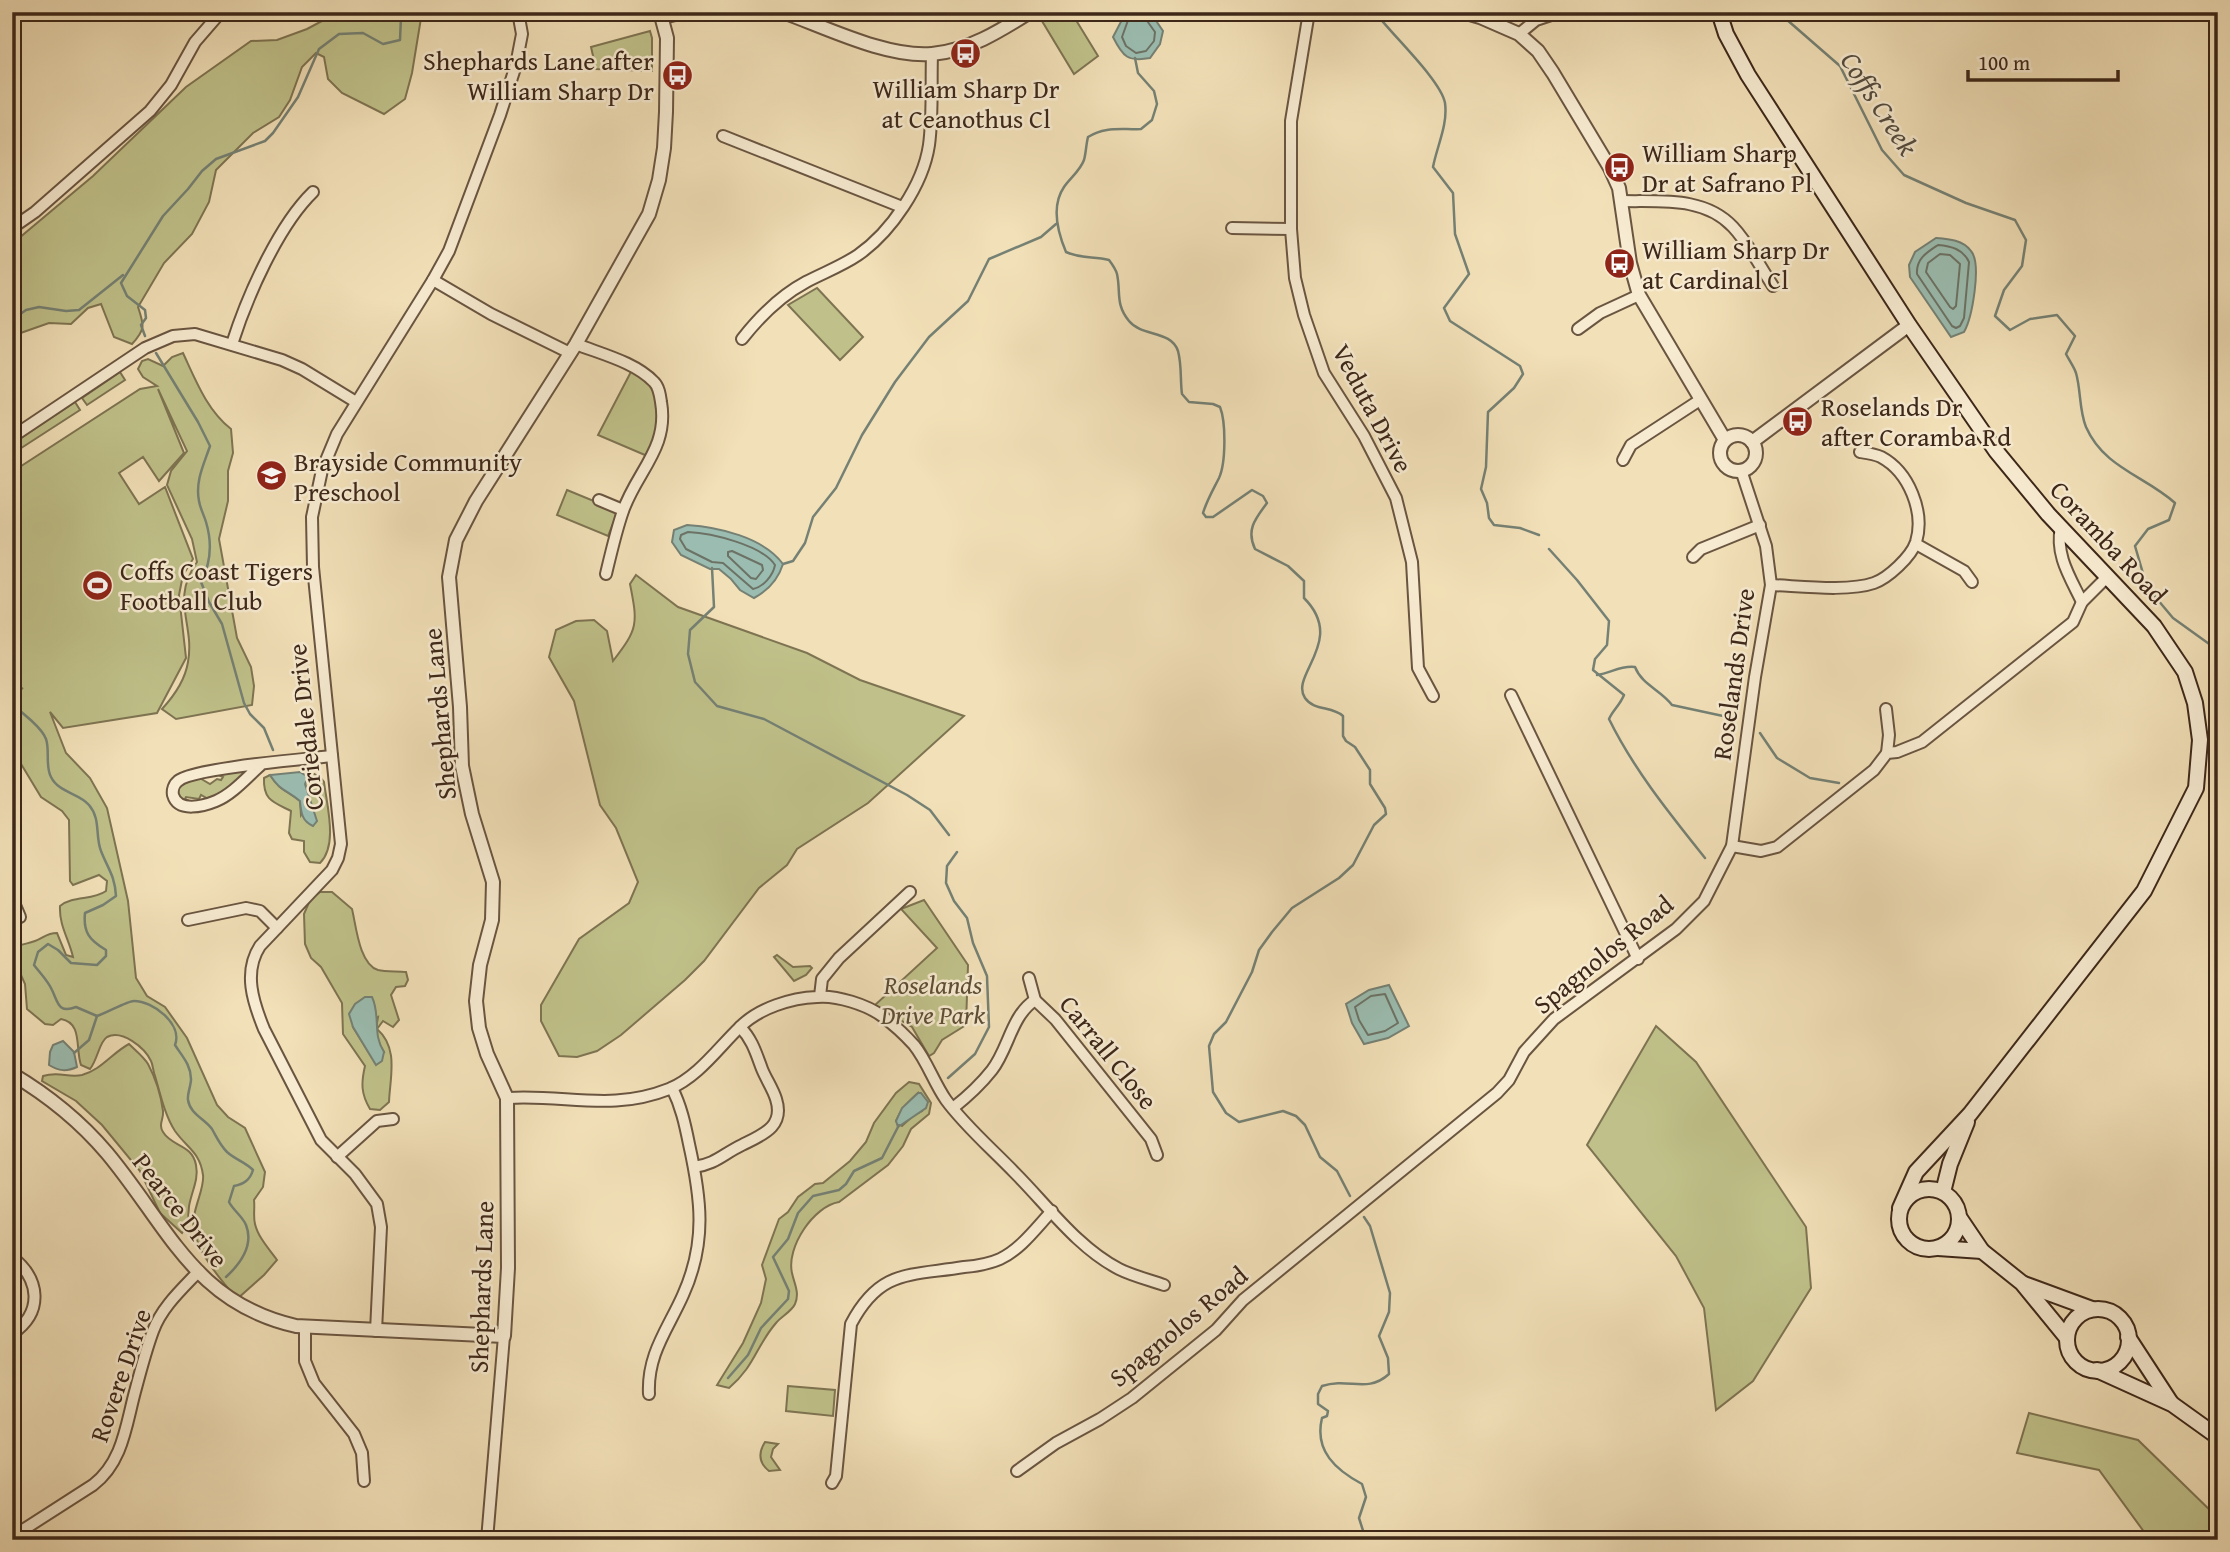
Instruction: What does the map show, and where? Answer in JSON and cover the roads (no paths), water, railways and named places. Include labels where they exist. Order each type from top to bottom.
[{"type":"main road","name":"Coramba Road","points":[[1719,12],[1726,34],[1748,75],[1909,325],[2021,483],[2154,626],[2185,672],[2195,703],[2200,740],[2196,788],[2144,891],[1970,1114],[1916,1172],[1900,1208]]},
{"type":"main road","name":"Coramba Road","points":[[1943,1192],[1950,1164],[1970,1114]]},
{"type":"main road","points":[[1982,1251],[1919,1248],[1903,1236],[1899,1227],[1900,1208],[1913,1193],[1923,1189],[1943,1192],[1951,1198],[1959,1217],[1982,1251],[2022,1283],[2067,1338],[2072,1357],[2079,1364],[2172,1404],[2218,1437]]},
{"type":"main road","points":[[1938,1248],[1954,1237],[1959,1217]]},
{"type":"main road","points":[[2022,1283],[2091,1309],[2102,1309],[2120,1319],[2126,1327],[2127,1348],[2123,1357],[2108,1369],[2098,1370]]},
{"type":"main road","points":[[2067,1338],[2074,1320],[2091,1309]]},
{"type":"main road","points":[[2128,1337],[2172,1404]]},
{"type":"street","points":[[12,228],[150,111],[171,85],[195,41],[221,12]]},
{"type":"street","name":"Coriedale Drive","points":[[376,1331],[380,1215],[369,1190],[321,1140],[256,1011],[251,990],[253,958],[277,928],[332,870],[341,844],[319,640],[312,517],[322,470],[337,434],[449,251],[467,208],[516,65],[522,34],[518,12]]},
{"type":"street","points":[[662,15],[683,12]]},
{"type":"street","points":[[783,12],[814,17],[884,48],[932,54],[985,39],[1030,12]]},
{"type":"street","name":"Veduta Drive","points":[[1309,12],[1291,121],[1291,229],[1295,278],[1324,373],[1364,436],[1396,498],[1412,562],[1418,668],[1433,696]]},
{"type":"street","points":[[1463,12],[1519,34],[1538,51],[1553,73],[1611,168],[1619,188],[1630,263],[1639,295],[1725,440],[1739,435],[1752,442]]},
{"type":"street","points":[[1519,34],[1536,20],[1560,12]]},
{"type":"street","name":"Shephards Lane","points":[[487,1540],[508,1268],[507,1098],[487,1054],[479,1028],[476,1001],[480,965],[492,920],[493,883],[472,814],[462,766],[449,578],[456,540],[476,501],[573,349],[649,214],[659,180],[664,148],[668,80],[667,38],[662,15]]},
{"type":"street","points":[[742,339],[760,317],[781,298],[803,283],[858,255],[880,236],[902,207],[918,180],[928,147],[932,54]]},
{"type":"street","points":[[723,136],[902,207]]},
{"type":"street","points":[[232,344],[244,306],[262,270],[299,206],[313,192]]},
{"type":"street","points":[[1621,201],[1685,203],[1719,214],[1734,228],[1773,286]]},
{"type":"street","points":[[1232,228],[1291,229]]},
{"type":"street","points":[[433,280],[491,314],[573,349],[640,371],[658,389],[663,418],[659,443],[623,510],[606,574]]},
{"type":"street","points":[[1578,329],[1600,313],[1639,295]]},
{"type":"street","points":[[1752,442],[1909,325]]},
{"type":"street","points":[[12,436],[158,341],[173,336],[195,334],[302,369],[356,402]]},
{"type":"street","points":[[1623,460],[1631,445],[1700,400]]},
{"type":"street","name":"Roselands Drive","points":[[1725,440],[1720,449],[1721,459],[1731,469],[1741,470],[1766,546],[1771,585],[1755,677],[1732,846]]},
{"type":"street","points":[[1741,470],[1750,465],[1755,457],[1752,442]]},
{"type":"street","points":[[1771,585],[1872,584],[1899,566],[1916,544],[1917,514],[1913,493],[1898,470],[1881,457],[1860,452]]},
{"type":"street","points":[[599,500],[623,510]]},
{"type":"street","points":[[1693,557],[1701,549],[1760,525]]},
{"type":"street","points":[[2061,527],[2058,541],[2061,558],[2082,602]]},
{"type":"street","points":[[1916,544],[1964,571],[1972,582]]},
{"type":"street","points":[[1886,753],[1897,752],[1922,742],[2073,622],[2082,602],[2108,576]]},
{"type":"street","points":[[1511,695],[1638,959]]},
{"type":"street","points":[[1732,846],[1761,852],[1777,847],[1874,770],[1886,753],[1889,736],[1886,709]]},
{"type":"street","points":[[262,764],[216,801],[188,807],[180,805],[174,797],[173,787],[185,776],[262,764],[332,756]]},
{"type":"street","name":"Spagnolos Road","points":[[1017,1471],[1056,1443],[1132,1398],[1216,1330],[1243,1300],[1497,1093],[1509,1080],[1524,1052],[1554,1019],[1638,959],[1676,929],[1704,901],[1732,846]]},
{"type":"street","points":[[820,996],[822,979],[839,958],[910,892]]},
{"type":"street","points":[[12,898],[20,917]]},
{"type":"street","points":[[188,920],[246,908],[260,911],[277,928]]},
{"type":"street","name":"Carrall Close","points":[[1029,978],[1035,1000],[1055,1019],[1151,1139],[1157,1155]]},
{"type":"street","points":[[507,1098],[538,1096],[604,1103],[632,1100],[672,1088],[703,1066],[740,1027],[761,1012],[786,1002],[820,996],[842,1000],[881,1015],[915,1046],[953,1108],[1089,1248],[1119,1269],[1164,1285]]},
{"type":"street","points":[[953,1108],[994,1068],[1017,1020],[1035,1000]]},
{"type":"street","points":[[694,1167],[717,1161],[740,1145],[768,1132],[775,1122],[776,1099],[755,1049],[740,1027]]},
{"type":"street","name":"Pearce Drive","points":[[15,1080],[58,1104],[77,1120],[107,1153],[170,1240],[209,1284],[249,1311],[272,1321],[304,1327],[504,1336]]},
{"type":"street","points":[[649,1394],[648,1380],[652,1358],[683,1296],[698,1250],[700,1205],[694,1167],[680,1104],[672,1088]]},
{"type":"street","points":[[337,1157],[377,1121],[393,1119]]},
{"type":"street","points":[[832,1483],[836,1476],[851,1324],[860,1307],[877,1288],[899,1276],[985,1264],[1002,1258],[1019,1246],[1052,1211]]},
{"type":"street","points":[[12,1257],[25,1267],[33,1282],[35,1298],[28,1319],[12,1334]]},
{"type":"street","name":"Rovere Drive","points":[[12,1537],[93,1485],[113,1464],[125,1432],[153,1330],[172,1298],[199,1271]]},
{"type":"street","points":[[304,1327],[305,1361],[314,1383],[354,1434],[362,1453],[364,1481]]},
{"type":"water","points":[[1126,12],[1150,12],[1163,31],[1160,44],[1150,58],[1127,57],[1113,37]]},
{"type":"water","points":[[1936,238],[1964,244],[1971,251],[1976,267],[1973,304],[1967,325],[1964,332],[1951,337],[1910,277],[1909,265],[1915,252]]},
{"type":"water","points":[[687,525],[726,531],[764,547],[783,564],[776,580],[754,598],[740,590],[719,569],[710,569],[681,555],[672,542],[674,530]]},
{"type":"water","points":[[300,772],[308,777],[305,784],[317,821],[313,826],[306,822],[300,801],[281,788],[270,775]]},
{"type":"water","points":[[1389,985],[1409,1026],[1388,1038],[1364,1044],[1352,1023],[1346,1004],[1369,990]]},
{"type":"water","points":[[365,997],[372,997],[375,1004],[378,1038],[384,1052],[382,1061],[376,1065],[353,1027],[349,1014],[355,1004]]},
{"type":"water","points":[[63,1041],[74,1052],[77,1067],[69,1070],[56,1069],[49,1065],[53,1045]]},
{"type":"water","points":[[918,1093],[928,1102],[926,1108],[898,1127],[896,1121],[902,1108]]},
{"type":"waterway","points":[[145,336],[141,325],[146,318],[145,310],[127,296],[121,283],[163,216],[216,159],[265,141],[273,133],[298,97],[319,49],[339,34],[363,33],[383,44],[400,40],[401,17],[404,12]]},
{"type":"waterway","points":[[1375,12],[1425,70],[1445,103],[1444,127],[1433,167],[1453,193],[1455,234],[1469,274],[1444,308],[1450,321],[1520,366],[1523,374],[1514,388],[1488,412],[1486,467],[1481,489],[1489,518],[1494,525],[1520,528],[1539,535]]},
{"type":"waterway","name":"Coffs Creek","points":[[1778,12],[1840,66],[1882,150],[1904,175],[1966,203],[2015,220],[2026,240],[2022,266],[2004,290],[1995,316],[2010,330],[2030,319],[2057,315],[2075,336],[2066,354],[2076,373],[2084,420],[2094,441],[2114,462],[2175,503],[2169,520],[2148,529],[2135,546],[2147,587],[2173,618],[2212,646]]},
{"type":"waterway","points":[[1135,58],[1138,73],[1154,91],[1157,104],[1152,120],[1141,129],[1107,130],[1088,137],[1082,164],[1064,187],[1058,202],[1057,220],[1063,245],[1066,252],[1072,254],[1109,260],[1116,272],[1120,303],[1129,321],[1141,329],[1163,336],[1174,344],[1178,351],[1182,394],[1189,402],[1220,407],[1224,432],[1223,463],[1203,513],[1206,517],[1213,517],[1252,490],[1263,496],[1267,503],[1252,530],[1252,542],[1255,549],[1288,566],[1304,581],[1304,598],[1316,614],[1320,629],[1315,656],[1304,679],[1302,689],[1305,698],[1313,705],[1343,716],[1343,736],[1355,747],[1370,770],[1370,784],[1386,814],[1374,825],[1353,865],[1339,878],[1292,908],[1259,950],[1252,972],[1226,1022],[1214,1034],[1209,1046],[1213,1092],[1226,1113],[1239,1122],[1283,1111],[1296,1116],[1305,1125],[1320,1157],[1337,1171],[1350,1196]]},
{"type":"waterway","points":[[783,564],[793,561],[805,543],[813,517],[836,488],[862,435],[895,382],[929,337],[968,301],[989,259],[1041,237],[1056,224]]},
{"type":"waterway","points":[[12,320],[26,310],[39,307],[79,310],[123,275]]},
{"type":"waterway","points":[[156,353],[210,446],[198,486],[210,545],[209,560],[201,582],[222,624],[244,703],[250,714],[264,728],[273,750]]},
{"type":"waterway","points":[[1549,549],[1609,621],[1607,645],[1595,659],[1593,670],[1624,695],[1609,719],[1641,774],[1705,858]]},
{"type":"waterway","points":[[712,568],[714,607],[690,630],[688,654],[695,682],[717,706],[764,719],[907,795],[930,810],[949,835]]},
{"type":"waterway","points":[[1597,675],[1635,667],[1642,678],[1672,705],[1737,719]]},
{"type":"waterway","points":[[12,705],[44,735],[51,777],[64,790],[85,801],[93,810],[99,845],[113,878],[116,896],[85,913],[88,935],[106,950],[106,956],[97,965],[71,963],[48,944],[38,952],[34,965],[62,1008],[76,1007],[97,1016],[127,1003],[142,1002],[157,1009],[171,1022],[175,1029],[175,1045],[189,1069],[189,1105],[212,1129],[227,1152],[253,1170],[246,1181],[234,1186],[229,1202],[245,1222],[248,1240],[241,1260],[226,1277]]},
{"type":"waterway","points":[[1760,733],[1777,758],[1810,778],[1839,783]]},
{"type":"waterway","points":[[948,1078],[975,1054],[989,1027],[987,976],[973,943],[967,918],[954,901],[946,883],[947,866],[957,852]]},
{"type":"waterway","points":[[74,1053],[89,1040],[97,1016]]},
{"type":"waterway","points":[[728,1378],[748,1355],[761,1328],[788,1299],[789,1291],[773,1257],[788,1239],[798,1213],[813,1196],[839,1190],[854,1171],[882,1158],[899,1125]]},
{"type":"waterway","points":[[1364,1217],[1370,1226],[1390,1293],[1389,1312],[1379,1336],[1388,1358],[1389,1374],[1373,1383],[1322,1386],[1318,1394],[1318,1404],[1328,1411],[1327,1416],[1322,1418],[1320,1430],[1324,1450],[1336,1466],[1362,1484],[1366,1497],[1359,1518],[1366,1540]]},
{"type":"place","name":"William Sharp Dr at Ceanothus Cl","points":[[966,53]]},
{"type":"place","name":"Shephards Lane after William Sharp Dr","points":[[677,75]]},
{"type":"place","name":"William Sharp Dr at Safrano Pl","points":[[1619,167]]},
{"type":"place","name":"William Sharp Dr at Cardinal Cl","points":[[1619,264]]},
{"type":"place","name":"Roselands Dr after Coramba Rd","points":[[1798,421]]},
{"type":"place","name":"Brayside Community Preschool","points":[[271,476]]},
{"type":"place","name":"Coffs Coast Tigers Football Club","points":[[97,585]]},
{"type":"park label","name":"Roselands Drive Park","points":[[933,999]]}]
